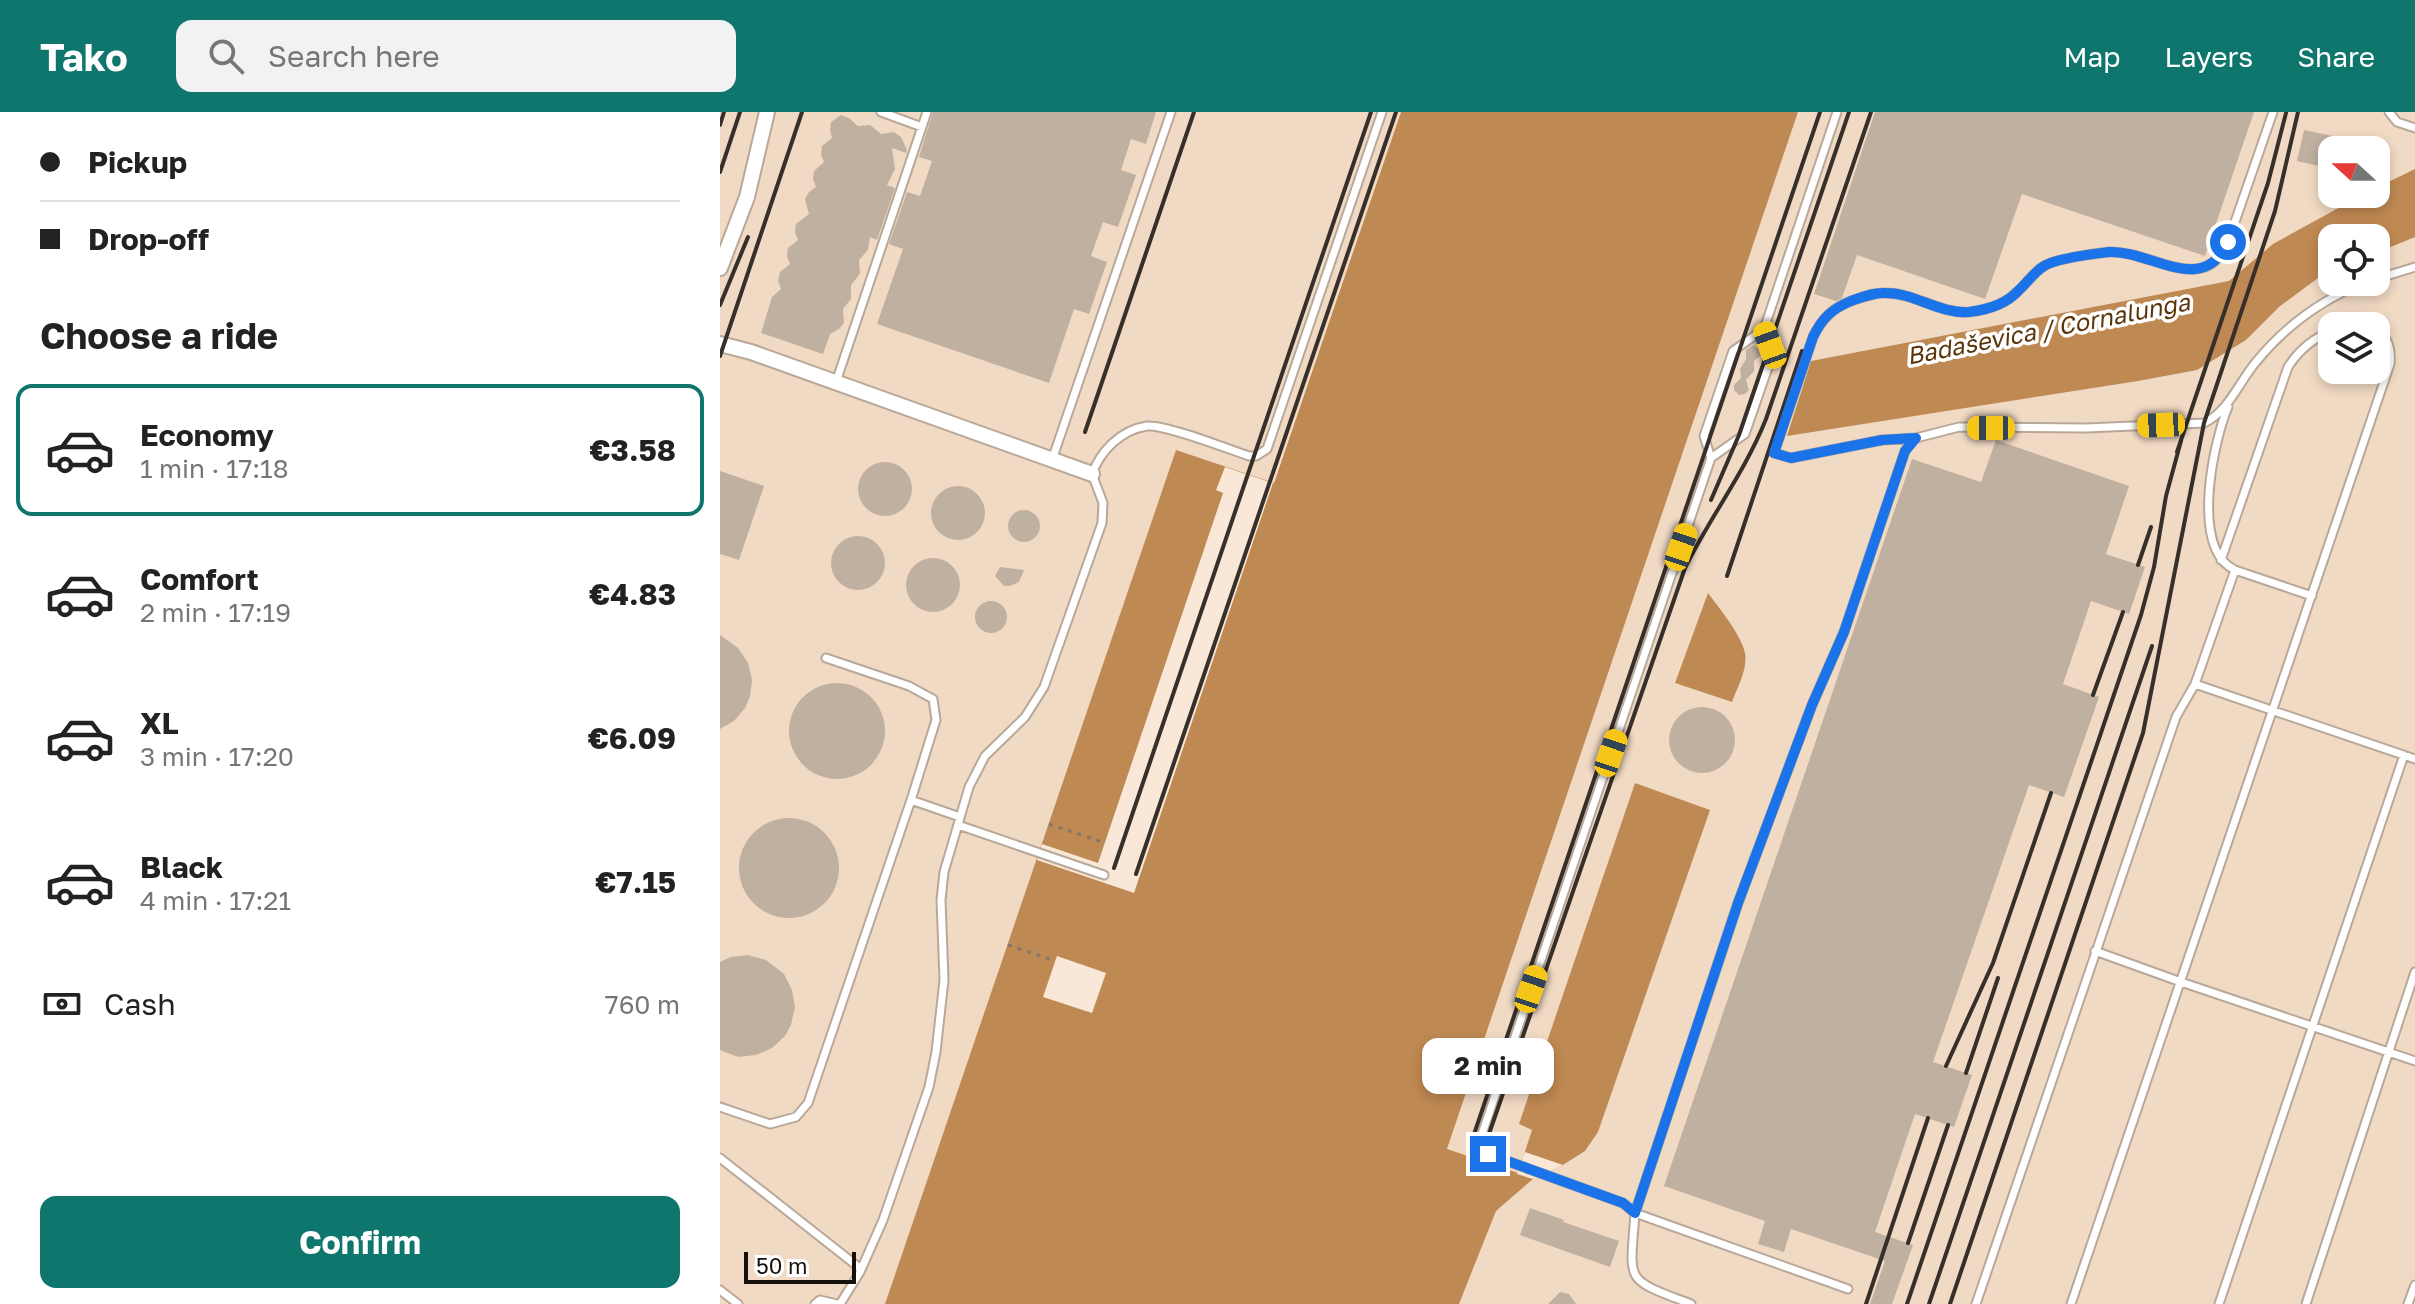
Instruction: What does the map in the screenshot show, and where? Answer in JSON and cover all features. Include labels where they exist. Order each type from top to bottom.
[{"type":"street","points":[[720,268],[747,197],[767,112]]},
{"type":"street","points":[[720,344],[751,352],[1092,474]]},
{"type":"lane","points":[[881,112],[922,127]]},
{"type":"lane","points":[[836,382],[927,112]]},
{"type":"lane","points":[[1052,460],[1171,112]]},
{"type":"lane","points":[[815,1304],[820,1300],[839,1304],[861,1269],[883,1220],[929,1087],[944,980],[941,900],[944,872],[969,787],[985,756],[1025,717],[1044,687],[1102,523],[1103,503],[1092,474],[1100,458],[1119,438],[1148,426],[1249,456],[1256,456],[1267,449],[1382,112]]},
{"type":"lane","points":[[1711,458],[1704,436],[1733,351],[1764,329],[1837,112]]},
{"type":"lane","points":[[2273,112],[2228,242],[2209,266],[2186,270],[2110,252],[2052,262],[2034,274],[2009,299],[1971,312],[1943,309],[1888,292],[1843,304],[1829,312],[1813,337],[1774,453],[1791,458],[1882,440],[1916,438],[1959,427],[2086,428],[2204,423],[2219,413],[2274,340],[2293,322],[2334,296]]},
{"type":"lane","points":[[2389,112],[2397,122],[2415,128]]},
{"type":"lane","points":[[2390,275],[2415,267]]},
{"type":"lane","points":[[1764,329],[1773,353],[1745,434],[1711,458],[1479,1143],[1488,1154],[1623,1203],[1635,1213],[1848,1289]]},
{"type":"lane","points":[[2221,560],[2288,367],[2303,348],[2318,337]]},
{"type":"lane","points":[[2071,1304],[2383,384]]},
{"type":"lane","points":[[2231,398],[2216,446],[2209,488],[2215,548],[2221,560],[2235,570],[2312,596]]},
{"type":"lane","points":[[1691,1304],[1649,1288],[1637,1280],[1631,1265],[1635,1213],[1738,903],[1812,705],[1844,632],[1905,451],[1916,438]]},
{"type":"lane","points":[[1976,1304],[2176,717],[2195,684],[2235,570]]},
{"type":"lane","points":[[720,1107],[770,1124],[796,1117],[808,1103],[936,720],[933,699],[909,686],[826,658]]},
{"type":"lane","points":[[2195,684],[2415,759]]},
{"type":"lane","points":[[2219,1304],[2404,755]]},
{"type":"lane","points":[[911,800],[1104,875]]},
{"type":"lane","points":[[2095,951],[2415,1061]]},
{"type":"lane","points":[[2306,1304],[2415,972]]},
{"type":"lane","points":[[720,1158],[861,1269]]},
{"type":"lane","points":[[2408,1304],[2415,1285]]},
{"type":"lane","points":[[720,1290],[738,1304]]},
{"type":"path","points":[[1049,824],[1105,843]]},
{"type":"path","points":[[1008,945],[1055,961]]},
{"type":"shaded area","points":[[720,112],[1401,112],[1273,483],[1176,451],[885,1304],[720,1304]]},
{"type":"shaded area","points":[[1798,112],[2415,112],[2415,1304],[1459,1304],[1496,1211],[1533,1179],[1585,1151],[1598,1132],[1710,810],[1635,783],[1520,1124],[1533,1129],[1517,1174],[1447,1150]]},
{"type":"water","points":[[1401,112],[1798,112],[1447,1149],[1518,1173],[1532,1130],[1519,1124],[1635,783],[1710,810],[1598,1132],[1585,1151],[1533,1179],[1496,1211],[1459,1304],[885,1304],[1176,450],[1274,483]]},
{"type":"water","name":"Badaševica / Cornalunga","points":[[2415,169],[2415,237],[2390,247],[2390,224],[2318,224],[2318,278],[2279,307],[2246,340],[2197,370],[1787,436],[1811,361],[2229,281],[2273,244],[2339,208],[2390,208],[2390,181]]},
{"type":"water","points":[[1708,593],[1734,630],[1745,653],[1744,672],[1732,702],[1675,683]]},
{"type":"pier","points":[[1225,467],[1273,483],[1134,893],[1037,860],[1042,844],[1098,863],[1223,493],[1216,490]]},
{"type":"pier","points":[[1057,956],[1106,973],[1092,1013],[1043,997]]},
{"type":"pier","points":[[1525,1152],[1563,1165],[1533,1179],[1517,1174]]},
{"type":"building","points":[[933,112],[1156,112],[1146,144],[1131,139],[1121,170],[1136,175],[1118,227],[1103,222],[1091,256],[1107,262],[1089,314],[1074,309],[1049,383],[877,324],[903,249],[889,244],[907,192],[920,196],[932,161],[919,157]]},
{"type":"building","points":[[1875,112],[2254,112],[2205,256],[2022,194],[1985,299],[1857,255],[1842,298],[1836,301],[1814,294]]},
{"type":"building","points":[[841,115],[858,126],[870,125],[881,134],[894,132],[901,137],[907,150],[906,153],[892,148],[895,169],[887,185],[895,188],[877,240],[870,237],[868,250],[859,260],[860,274],[851,285],[851,299],[843,309],[844,323],[830,334],[823,354],[761,333],[772,297],[781,289],[778,281],[780,272],[790,264],[788,248],[798,240],[796,224],[809,214],[805,199],[816,187],[814,171],[824,162],[822,146],[832,138],[831,122]]},
{"type":"building","points":[[2304,130],[2333,136],[2318,136],[2318,166],[2297,161]]},
{"type":"building","points":[[1753,345],[1759,349],[1760,356],[1754,361],[1754,371],[1746,380],[1749,390],[1739,395],[1734,385],[1741,378],[1740,369],[1746,359],[1746,350]]},
{"type":"building","points":[[1996,440],[2129,486],[2106,554],[2145,567],[2129,614],[2091,601],[2063,684],[2099,697],[2064,797],[2029,785],[1933,1062],[1972,1075],[1954,1127],[1915,1114],[1875,1232],[1913,1245],[1892,1304],[1870,1304],[1885,1261],[1791,1229],[1784,1252],[1758,1244],[1765,1221],[1664,1186],[1912,459],[1981,482]]},
{"type":"building","points":[[885,462],[904,470],[912,489],[904,508],[885,516],[866,508],[858,489],[866,470]]},
{"type":"building","points":[[720,471],[764,486],[739,560],[720,554]]},
{"type":"building","points":[[958,486],[977,494],[985,513],[977,532],[958,540],[939,532],[931,513],[939,494]]},
{"type":"building","points":[[1024,510],[1035,515],[1040,526],[1035,537],[1024,542],[1013,537],[1008,526],[1013,515]]},
{"type":"building","points":[[858,536],[877,544],[885,563],[877,582],[858,590],[839,582],[831,563],[839,544]]},
{"type":"building","points":[[933,558],[952,566],[960,585],[952,604],[933,612],[914,604],[906,585],[914,566]]},
{"type":"building","points":[[1000,567],[1024,570],[1019,582],[1004,586],[995,576]]},
{"type":"building","points":[[991,601],[1002,606],[1007,617],[1002,628],[991,633],[980,628],[975,617],[980,606]]},
{"type":"building","points":[[720,635],[738,648],[748,663],[752,680],[745,708],[734,721],[720,729]]},
{"type":"building","points":[[828,683],[846,683],[864,691],[877,704],[885,722],[882,750],[864,771],[846,779],[828,779],[810,771],[797,758],[789,740],[789,722],[797,704],[810,691]]},
{"type":"building","points":[[1695,707],[1709,707],[1721,712],[1730,721],[1735,740],[1733,753],[1726,764],[1709,773],[1695,773],[1683,768],[1674,759],[1669,747],[1669,733],[1674,721],[1683,712]]},
{"type":"building","points":[[789,818],[808,821],[825,832],[836,849],[839,868],[836,887],[825,904],[808,915],[789,918],[770,915],[753,904],[742,887],[739,868],[742,849],[753,832],[770,821]]},
{"type":"building","points":[[748,955],[766,960],[784,974],[792,990],[795,1007],[785,1036],[772,1048],[756,1055],[738,1057],[720,1050],[720,962]]},
{"type":"building","points":[[1530,1208],[1619,1241],[1610,1267],[1520,1235]]},
{"type":"building","points":[[1560,1292],[1569,1294],[1576,1304],[1548,1304]]},
{"type":"railway","points":[[720,125],[724,112]]},
{"type":"railway","points":[[720,172],[740,112]]},
{"type":"railway","points":[[720,356],[802,112]]},
{"type":"railway","points":[[1085,432],[1194,112]]},
{"type":"railway","points":[[1114,868],[1371,112]]},
{"type":"railway","points":[[1136,874],[1396,112]]},
{"type":"railway","points":[[1468,1152],[1820,112]]},
{"type":"railway","points":[[1711,500],[1739,435],[1849,112]]},
{"type":"railway","points":[[1481,1157],[1685,568],[1766,419],[1871,112]]},
{"type":"railway","points":[[1950,1304],[2143,733],[2204,423],[2275,211],[2298,112]]},
{"type":"railway","points":[[2177,452],[2268,183],[2286,113]]},
{"type":"railway","points":[[720,305],[748,237]]},
{"type":"railway","points":[[1727,576],[1802,351]]},
{"type":"railway","points":[[1907,1304],[2141,615],[2181,441]]},
{"type":"railway","points":[[2138,565],[2151,527]]},
{"type":"railway","points":[[2093,695],[2123,612]]},
{"type":"railway","points":[[1929,1304],[2152,646]]},
{"type":"railway","points":[[1946,1066],[1993,963],[2051,793]]},
{"type":"railway","points":[[1966,1073],[1998,978]]},
{"type":"railway","points":[[1866,1304],[1928,1118]]},
{"type":"railway","points":[[1908,1243],[1948,1125]]},
{"type":"route","points":[[1488,1154],[1623,1203],[1635,1213],[1738,903],[1812,705],[1844,632],[1905,451],[1916,438],[1882,440],[1791,458],[1774,453],[1820,322],[1843,304],[1888,292],[1943,309],[1971,312],[2009,299],[2042,267],[2052,262],[2110,252],[2196,270],[2216,261],[2228,242]]}]
